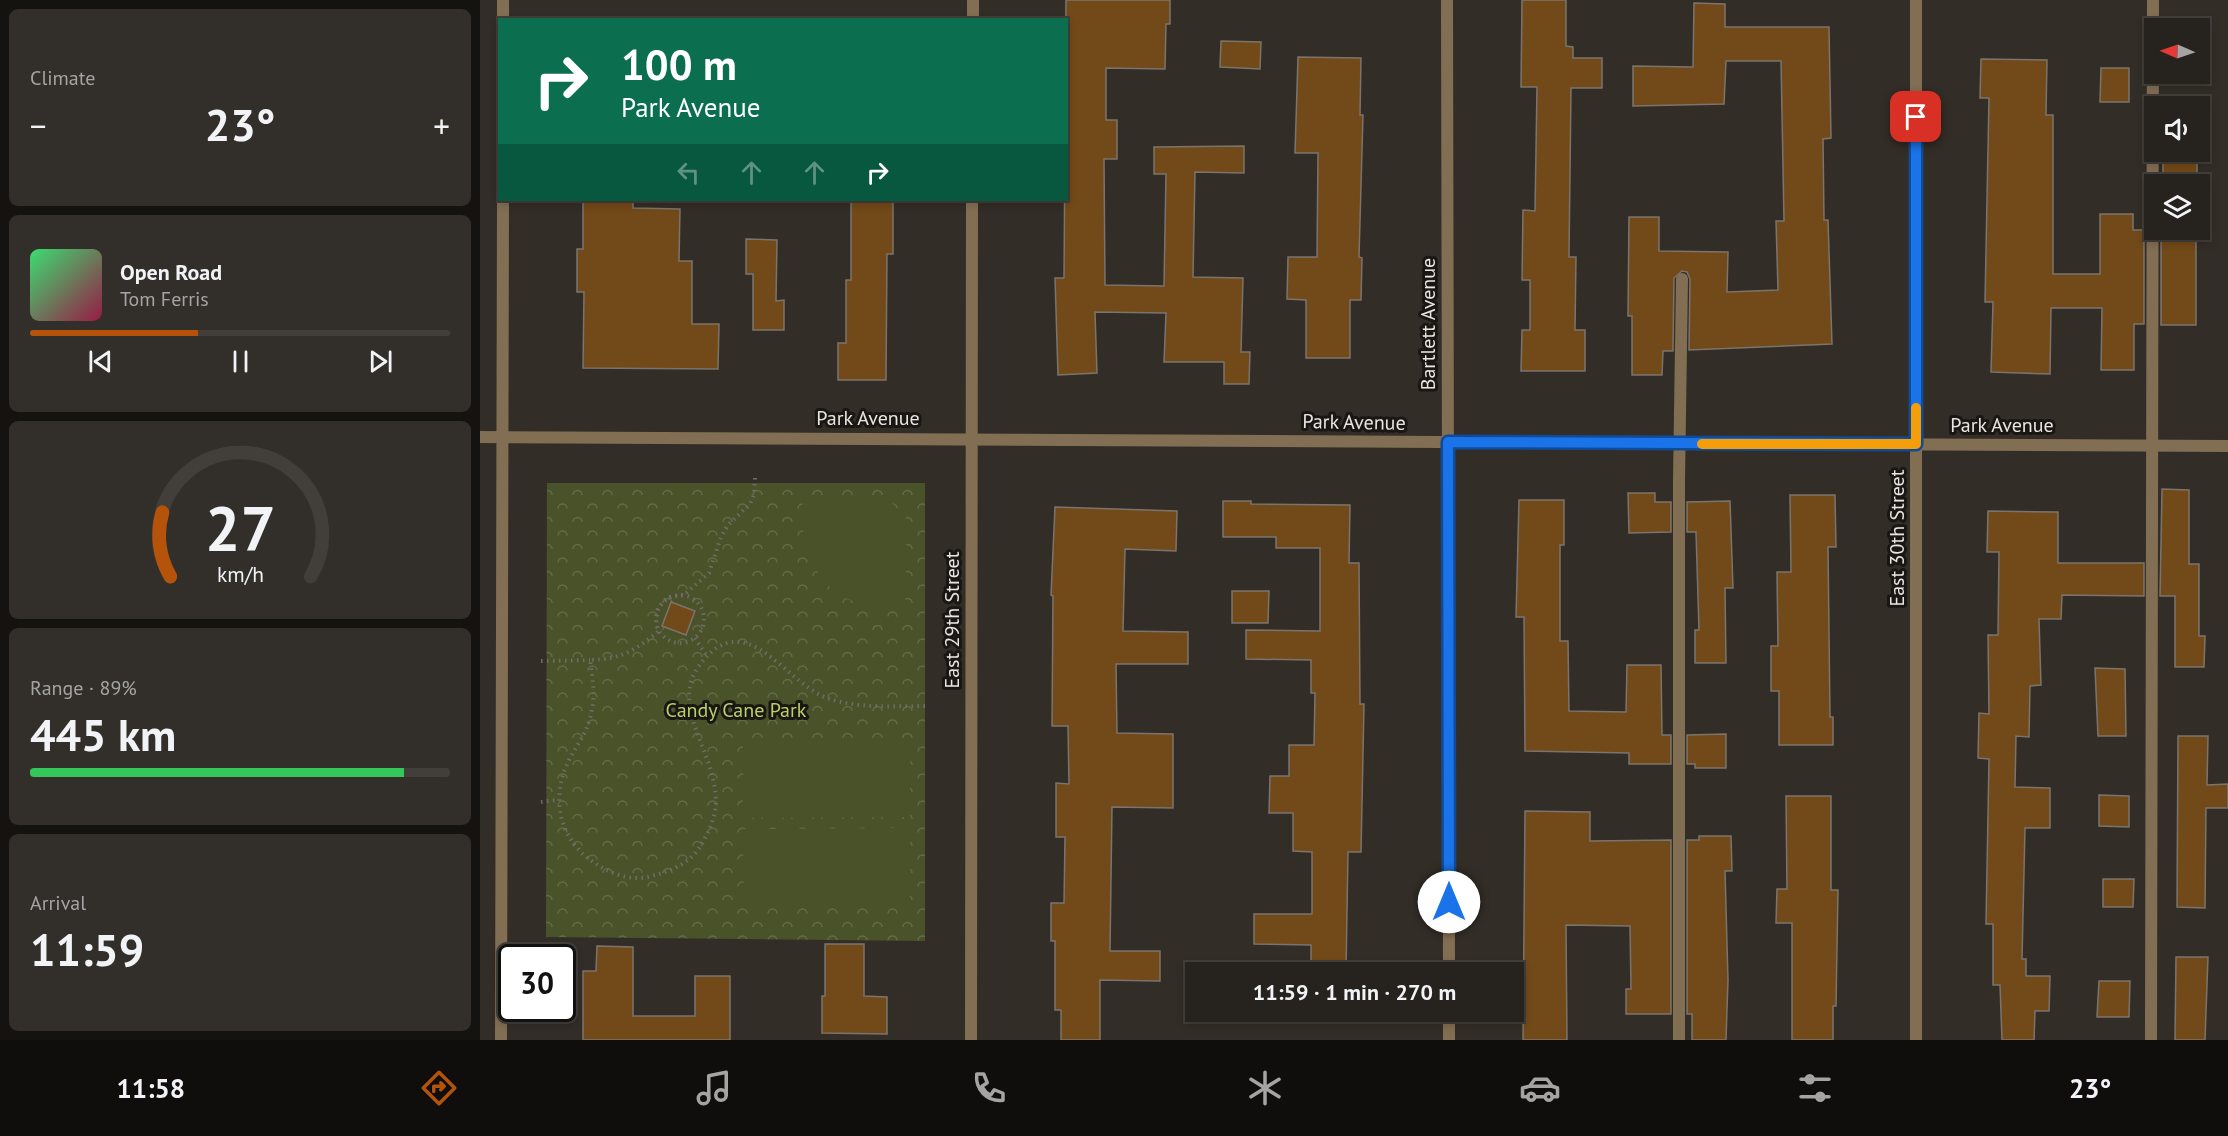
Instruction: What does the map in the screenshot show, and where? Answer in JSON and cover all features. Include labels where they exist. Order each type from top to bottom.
[{"type":"street","points":[[503,0],[503,18]]},
{"type":"street","points":[[973,0],[973,18]]},
{"type":"street","name":"Bartlett Avenue","points":[[1447,0],[1449,962]]},
{"type":"street","name":"East 30th Street","points":[[1916,1040],[1917,0]]},
{"type":"street","points":[[2151,1040],[2152,0]]},
{"type":"street","points":[[501,1040],[503,201]]},
{"type":"street","name":"East 29th Street","points":[[971,1040],[972,201]]},
{"type":"street","points":[[1679,1040],[1679,444],[1682,279]]},
{"type":"street","name":"Park Avenue","points":[[480,437],[2228,446]]},
{"type":"street","points":[[1449,1022],[1449,1040]]},
{"type":"path","points":[[684,595],[709,573],[721,537],[728,525],[750,504],[754,495],[755,478]]},
{"type":"path","points":[[684,595],[691,597],[702,609],[703,624],[694,638],[687,642],[671,641],[659,631],[656,624],[658,608],[669,597],[684,595]]},
{"type":"path","points":[[541,661],[615,659],[630,652],[659,631]]},
{"type":"path","points":[[694,638],[706,655]]},
{"type":"path","points":[[590,660],[595,696],[590,719],[582,739],[569,759],[557,800],[563,828],[580,853],[607,872],[638,879],[685,865],[702,845],[714,820],[716,790],[703,742],[688,705],[692,675],[706,655],[720,645],[734,642],[749,645],[771,655],[806,688],[829,699],[859,706],[929,706]]},
{"type":"path","points":[[541,802],[557,800]]},
{"type":"green space","name":"Candy Cane Park","points":[[547,483],[925,483],[925,941],[546,937]]},
{"type":"green space","points":[[887,498],[907,519],[905,607],[860,603],[846,598],[823,580],[809,555],[805,541],[803,499]]},
{"type":"green space","points":[[743,742],[910,742],[910,817],[743,818]]},
{"type":"green space","points":[[910,828],[910,903],[744,904],[743,829]]},
{"type":"building","points":[[1066,0],[1170,0],[1170,24],[1166,24],[1165,69],[1106,68],[1106,120],[1117,120],[1117,159],[1104,159],[1105,285],[1164,286],[1166,174],[1154,174],[1154,147],[1244,146],[1244,173],[1195,172],[1193,277],[1243,278],[1241,352],[1250,352],[1249,384],[1224,384],[1224,362],[1164,362],[1166,313],[1095,312],[1097,373],[1058,375],[1055,278],[1064,278],[1065,201],[1068,201],[1068,18],[1066,18]]},
{"type":"building","points":[[1522,0],[1566,0],[1566,46],[1573,47],[1573,58],[1602,58],[1602,88],[1571,88],[1569,257],[1576,257],[1575,330],[1585,330],[1585,371],[1521,371],[1522,330],[1530,330],[1530,280],[1522,280],[1523,210],[1535,211],[1537,87],[1521,87]]},
{"type":"building","points":[[1694,3],[1725,4],[1725,27],[1829,27],[1831,138],[1823,139],[1824,220],[1828,220],[1832,344],[1689,350],[1690,279],[1687,272],[1682,271],[1674,278],[1673,351],[1663,351],[1662,375],[1632,375],[1632,316],[1628,316],[1629,217],[1659,217],[1659,251],[1728,252],[1727,292],[1778,290],[1776,221],[1784,221],[1781,61],[1726,61],[1724,104],[1633,106],[1633,66],[1693,67]]},
{"type":"building","points":[[1221,41],[1261,42],[1260,69],[1220,67]]},
{"type":"building","points":[[1298,57],[1361,58],[1360,115],[1363,115],[1359,257],[1362,258],[1361,300],[1350,300],[1350,358],[1306,358],[1306,300],[1287,299],[1288,257],[1317,257],[1318,153],[1295,153]]},
{"type":"building","points":[[1981,59],[2047,60],[2046,115],[2053,115],[2053,274],[2100,274],[2100,214],[2133,214],[2133,230],[2144,230],[2144,324],[2134,324],[2134,370],[2101,370],[2102,308],[2051,308],[2050,374],[1991,372],[1993,302],[1985,302],[1989,98],[1980,98]]},
{"type":"building","points":[[2101,68],[2129,68],[2129,102],[2100,102]]},
{"type":"building","points":[[2163,162],[2197,162],[2197,174],[2163,174]]},
{"type":"building","points":[[583,201],[633,201],[633,208],[680,209],[679,261],[692,261],[692,324],[719,324],[718,369],[583,368],[584,292],[577,292],[577,249],[583,249]]},
{"type":"building","points":[[851,201],[893,201],[893,254],[887,254],[886,380],[838,380],[838,343],[846,343],[846,280],[851,280]]},
{"type":"building","points":[[746,239],[777,240],[776,301],[784,300],[784,330],[753,330],[753,274],[746,274]]},
{"type":"building","points":[[2161,240],[2196,240],[2196,325],[2161,325]]},
{"type":"building","points":[[2162,489],[2189,490],[2189,564],[2199,564],[2199,636],[2205,636],[2204,667],[2175,667],[2175,596],[2160,596]]},
{"type":"building","points":[[1628,493],[1655,493],[1655,502],[1671,502],[1671,532],[1629,533]]},
{"type":"building","points":[[1790,495],[1835,495],[1836,547],[1828,547],[1830,717],[1833,717],[1833,745],[1779,745],[1779,691],[1771,691],[1771,646],[1778,646],[1777,572],[1791,572]]},
{"type":"building","points":[[1519,500],[1564,500],[1564,545],[1560,545],[1560,641],[1568,641],[1569,711],[1626,712],[1627,665],[1661,665],[1662,735],[1671,735],[1671,764],[1629,764],[1629,753],[1525,751],[1524,617],[1516,617]]},
{"type":"building","points":[[1223,501],[1251,501],[1251,504],[1350,505],[1349,563],[1359,563],[1360,704],[1364,704],[1361,852],[1348,852],[1346,962],[1311,962],[1311,945],[1254,944],[1254,914],[1312,914],[1312,852],[1293,851],[1293,813],[1269,813],[1270,776],[1289,776],[1289,745],[1314,745],[1315,693],[1311,693],[1311,660],[1246,659],[1246,630],[1320,631],[1320,548],[1276,548],[1276,537],[1223,537]]},
{"type":"building","points":[[1730,501],[1733,588],[1725,588],[1726,663],[1695,663],[1695,630],[1699,630],[1696,532],[1687,532],[1687,502]]},
{"type":"building","points":[[1055,507],[1177,511],[1176,551],[1125,549],[1123,631],[1188,632],[1188,664],[1116,664],[1117,733],[1173,734],[1173,808],[1112,807],[1110,951],[1160,951],[1160,981],[1100,980],[1100,1040],[1061,1040],[1061,1010],[1055,1010],[1055,941],[1051,941],[1051,903],[1064,903],[1065,837],[1056,837],[1056,783],[1069,784],[1068,726],[1052,726],[1053,596],[1051,595]]},
{"type":"building","points":[[1988,511],[2058,512],[2058,563],[2144,563],[2144,596],[2062,595],[2061,619],[2039,619],[2041,685],[2030,686],[2029,737],[2016,736],[2015,787],[2050,788],[2050,828],[2025,828],[2022,959],[2026,959],[2026,976],[2050,976],[2049,1011],[2035,1011],[2034,1040],[2002,1040],[2000,985],[1993,985],[1993,924],[1986,924],[1989,759],[1978,758],[1979,713],[1989,714],[1988,635],[1998,635],[1999,552],[1987,552]]},
{"type":"building","points":[[1232,591],[1269,591],[1268,623],[1232,623]]},
{"type":"building","points":[[671,602],[695,611],[686,635],[662,626]]},
{"type":"building","points":[[2095,668],[2125,669],[2126,736],[2098,736]]},
{"type":"building","points":[[1726,734],[1726,768],[1695,768],[1695,764],[1687,764],[1687,735]]},
{"type":"building","points":[[2178,736],[2208,736],[2207,785],[2228,784],[2228,808],[2206,808],[2205,908],[2177,907]]},
{"type":"building","points":[[2099,795],[2129,796],[2129,827],[2099,826]]},
{"type":"building","points":[[1786,796],[1831,796],[1831,890],[1838,890],[1836,1006],[1833,1006],[1833,1040],[1792,1040],[1792,923],[1776,923],[1777,889],[1787,889]]},
{"type":"building","points":[[1525,811],[1590,812],[1590,841],[1671,840],[1671,1014],[1626,1014],[1626,989],[1631,989],[1630,926],[1566,925],[1567,1040],[1523,1040]]},
{"type":"building","points":[[1699,836],[1731,836],[1732,871],[1725,871],[1728,980],[1726,1040],[1692,1040],[1692,1014],[1687,1014],[1687,840],[1699,840]]},
{"type":"building","points":[[2103,879],[2134,879],[2133,907],[2103,907]]},
{"type":"building","points":[[825,944],[864,944],[864,996],[887,997],[887,1034],[822,1033]]},
{"type":"building","points":[[597,946],[633,947],[633,1016],[695,1016],[695,976],[730,976],[730,1040],[583,1040],[583,971],[596,971]]},
{"type":"building","points":[[2176,957],[2208,957],[2205,1040],[2175,1040]]},
{"type":"building","points":[[2099,981],[2130,981],[2129,1017],[2097,1017]]},
{"type":"slow traffic","points":[[1702,444],[1916,444],[1916,408]]},
{"type":"route","points":[[1449,902],[1448,442],[1916,444],[1916,117]]}]
